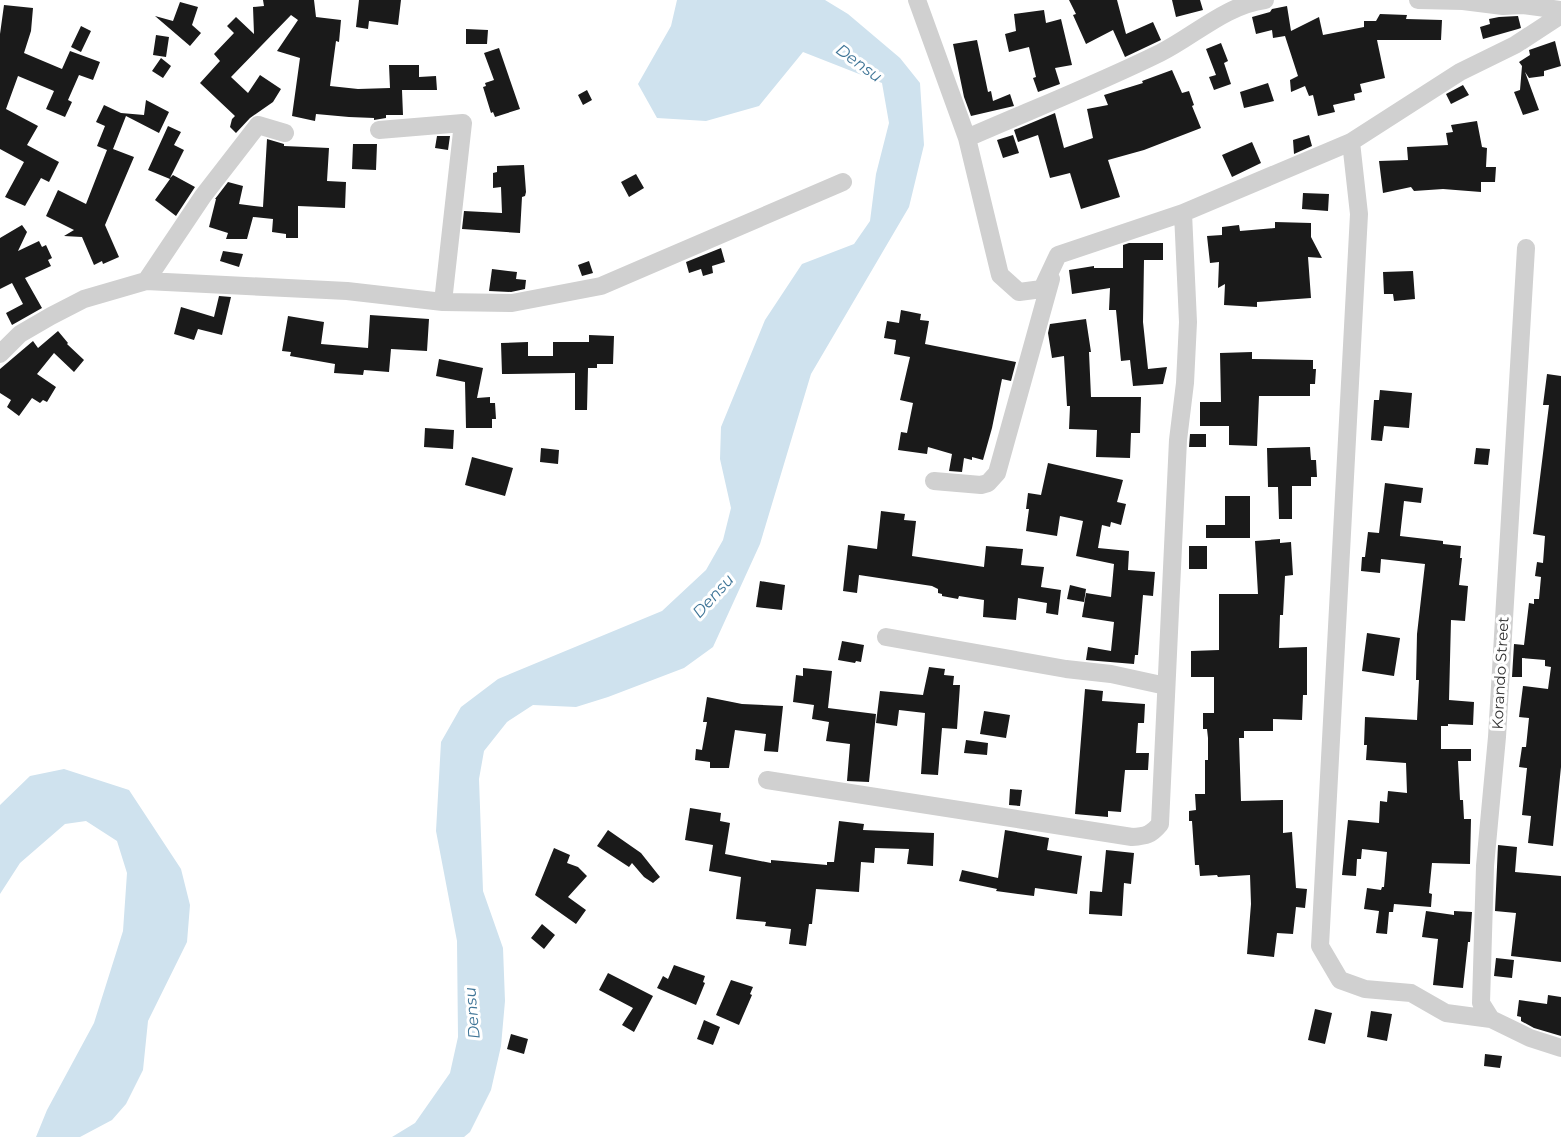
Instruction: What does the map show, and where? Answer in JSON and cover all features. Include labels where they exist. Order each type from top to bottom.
[{"type":"street","points":[[917,0],[967,138],[1000,274],[1019,292],[1042,289],[1058,255],[1183,213],[1351,142],[1460,72],[1515,45],[1561,15]]},
{"type":"street","points":[[967,138],[1158,54],[1211,22],[1254,2],[1265,0]]},
{"type":"street","points":[[1418,0],[1503,6],[1522,5],[1561,10]]},
{"type":"street","points":[[379,130],[463,123],[443,302]]},
{"type":"street","points":[[146,280],[203,196],[258,126],[285,133]]},
{"type":"street","points":[[1351,142],[1359,214],[1320,946],[1340,980],[1365,989],[1411,993],[1446,1013],[1491,1019],[1530,1038],[1561,1048]]},
{"type":"street","points":[[0,354],[20,334],[84,299],[146,280],[347,291],[443,302],[512,303],[601,286],[843,182]]},
{"type":"street","points":[[767,780],[1132,837],[1149,836],[1160,824],[1178,440],[1185,382],[1188,322],[1183,213]]},
{"type":"street","name":"Korando Street","points":[[1491,1019],[1481,1003],[1485,866],[1497,737],[1526,248]]},
{"type":"street","points":[[934,482],[988,483],[997,473],[1058,255]]},
{"type":"street","points":[[886,637],[1066,669],[1111,674],[1166,686]]},
{"type":"water","name":"Densu","points":[[677,0],[825,0],[848,14],[900,58],[920,83],[924,145],[909,207],[811,374],[760,544],[713,647],[684,668],[608,697],[576,707],[533,705],[507,722],[484,751],[479,779],[483,891],[503,948],[505,1001],[501,1046],[491,1090],[470,1132],[464,1137],[392,1137],[415,1123],[450,1073],[458,1037],[457,941],[436,831],[441,742],[461,707],[498,679],[662,611],[706,570],[723,540],[731,508],[720,459],[721,427],[765,320],[802,264],[854,244],[870,221],[876,174],[889,123],[882,83],[803,52],[759,106],[706,121],[657,118],[638,84],[671,26]]},
{"type":"water","points":[[64,769],[129,790],[181,869],[190,905],[187,942],[148,1021],[143,1070],[126,1104],[112,1120],[80,1137],[36,1137],[47,1110],[94,1023],[123,931],[127,873],[117,841],[86,821],[65,824],[20,863],[0,894],[0,805],[30,776]]},
{"type":"building","points":[[263,0],[314,0],[316,17],[341,20],[330,86],[358,89],[390,88],[389,65],[419,65],[419,77],[436,76],[437,90],[402,90],[403,115],[386,115],[386,118],[374,120],[374,118],[316,114],[315,121],[292,116],[300,58],[277,51],[298,20],[291,15],[231,77],[248,93],[260,75],[281,89],[273,102],[250,118],[236,133],[230,127],[235,116],[200,83],[220,61],[214,54],[234,33],[227,26],[236,17],[254,34],[253,7],[264,6]]},
{"type":"building","points":[[359,0],[401,0],[398,25],[369,21],[368,29],[356,27]]},
{"type":"building","points":[[1069,0],[1117,0],[1126,34],[1153,22],[1161,40],[1125,57],[1113,30],[1086,44]]},
{"type":"building","points":[[1172,0],[1200,0],[1203,10],[1176,17]]},
{"type":"building","points":[[180,2],[198,7],[192,25],[201,33],[190,46],[155,16],[173,21]]},
{"type":"building","points":[[4,5],[33,8],[31,31],[24,53],[62,69],[70,51],[100,62],[93,80],[79,75],[68,100],[72,102],[65,117],[46,109],[54,91],[18,76],[6,109],[38,126],[27,145],[59,162],[49,182],[41,178],[25,206],[5,197],[24,162],[0,149],[0,34]]},
{"type":"building","points":[[1287,6],[1291,31],[1319,17],[1323,35],[1364,27],[1364,21],[1376,21],[1380,14],[1407,15],[1406,19],[1442,20],[1441,40],[1377,40],[1385,78],[1360,84],[1362,92],[1354,94],[1355,100],[1333,105],[1335,112],[1318,116],[1313,95],[1309,96],[1305,86],[1291,92],[1290,80],[1298,76],[1285,36],[1273,38],[1272,30],[1256,34],[1252,17]]},
{"type":"building","points":[[1044,10],[1046,23],[1061,19],[1072,65],[1055,68],[1060,84],[1038,92],[1033,78],[1036,77],[1029,47],[1009,52],[1005,34],[1016,31],[1014,14]]},
{"type":"building","points":[[1518,16],[1521,28],[1483,39],[1480,27],[1490,24],[1489,19]]},
{"type":"building","points":[[81,26],[91,31],[81,52],[71,47]]},
{"type":"building","points":[[466,29],[488,30],[487,44],[466,44]]},
{"type":"building","points":[[156,35],[169,37],[166,57],[153,55]]},
{"type":"building","points":[[977,40],[988,92],[991,91],[993,101],[1010,94],[1014,106],[971,116],[964,97],[953,44]]},
{"type":"building","points":[[1555,41],[1561,66],[1544,71],[1544,76],[1529,78],[1525,72],[1539,110],[1523,115],[1514,92],[1520,90],[1522,66],[1519,62],[1530,55],[1529,50]]},
{"type":"building","points":[[1221,43],[1228,61],[1224,63],[1231,84],[1214,90],[1209,77],[1216,75],[1206,49]]},
{"type":"building","points":[[499,48],[520,109],[495,117],[493,112],[491,113],[483,87],[486,86],[485,83],[494,80],[484,53]]},
{"type":"building","points":[[161,58],[171,66],[163,78],[152,71]]},
{"type":"building","points":[[1172,70],[1182,93],[1189,91],[1201,128],[1144,150],[1108,160],[1120,197],[1081,209],[1070,173],[1050,178],[1038,135],[1018,142],[1014,130],[1055,113],[1064,148],[1093,138],[1087,109],[1108,105],[1104,95],[1143,83],[1142,81]]},
{"type":"building","points":[[1268,83],[1274,101],[1244,108],[1240,92]]},
{"type":"building","points":[[1463,85],[1469,95],[1451,104],[1446,94]]},
{"type":"building","points":[[587,90],[592,100],[583,105],[578,95]]},
{"type":"building","points":[[146,100],[169,112],[159,133],[126,116],[113,149],[134,157],[105,225],[119,257],[94,265],[82,237],[64,236],[74,230],[46,216],[58,190],[86,204],[107,150],[97,146],[105,126],[96,122],[104,105],[121,113],[144,115]]},
{"type":"building","points":[[1477,121],[1482,147],[1487,148],[1486,167],[1496,167],[1495,182],[1481,182],[1481,192],[1443,189],[1414,191],[1411,187],[1383,193],[1379,161],[1408,160],[1407,147],[1448,145],[1446,133],[1453,132],[1451,125]]},
{"type":"building","points":[[168,126],[181,132],[174,145],[184,150],[170,178],[173,175],[195,187],[176,216],[155,200],[170,179],[148,170]]},
{"type":"building","points":[[1013,135],[1019,153],[1003,158],[997,140]]},
{"type":"building","points":[[1309,135],[1312,146],[1294,154],[1293,140]]},
{"type":"building","points":[[437,136],[450,136],[448,150],[435,148]]},
{"type":"building","points":[[267,139],[284,144],[284,146],[329,148],[327,181],[346,182],[345,208],[298,206],[298,238],[286,238],[286,234],[272,232],[273,219],[253,217],[247,239],[226,239],[228,233],[209,227],[215,199],[228,182],[243,186],[239,204],[263,207]]},
{"type":"building","points":[[1252,142],[1261,163],[1232,177],[1222,155]]},
{"type":"building","points":[[353,144],[377,144],[376,170],[352,169]]},
{"type":"building","points":[[524,165],[526,192],[522,197],[520,233],[462,229],[464,211],[502,213],[501,187],[493,188],[493,173],[497,172],[497,166]]},
{"type":"building","points":[[636,174],[644,188],[629,197],[621,182]]},
{"type":"building","points":[[1303,193],[1329,194],[1328,211],[1302,209]]},
{"type":"building","points":[[1275,222],[1311,223],[1311,237],[1322,258],[1308,257],[1311,298],[1257,302],[1257,307],[1224,305],[1225,284],[1218,288],[1219,262],[1210,263],[1207,236],[1222,235],[1222,227],[1239,225],[1240,231],[1275,228]]},
{"type":"building","points":[[22,225],[27,232],[18,251],[39,241],[42,247],[46,245],[52,258],[48,260],[51,266],[25,278],[42,308],[12,325],[6,313],[23,304],[12,283],[0,289],[0,238]]},
{"type":"building","points":[[1163,243],[1163,260],[1144,260],[1143,322],[1148,369],[1167,367],[1163,384],[1133,386],[1130,360],[1121,361],[1116,310],[1109,310],[1110,288],[1072,294],[1069,270],[1094,266],[1094,268],[1123,268],[1123,245]]},
{"type":"building","points":[[721,248],[725,262],[712,266],[713,273],[703,276],[701,269],[689,273],[686,262]]},
{"type":"building","points":[[223,251],[243,254],[239,267],[220,261]]},
{"type":"building","points":[[589,261],[593,273],[582,276],[578,265]]},
{"type":"building","points":[[492,269],[517,272],[516,279],[526,280],[525,289],[511,292],[489,291]]},
{"type":"building","points":[[1413,271],[1415,299],[1394,301],[1393,294],[1384,294],[1383,272]]},
{"type":"building","points":[[219,296],[231,297],[222,335],[198,329],[194,340],[174,334],[181,307],[214,317]]},
{"type":"building","points":[[901,310],[921,314],[920,320],[929,321],[925,344],[1016,362],[1011,381],[1002,379],[983,460],[972,457],[972,460],[964,458],[962,472],[949,471],[952,454],[928,447],[927,454],[898,450],[901,432],[907,433],[913,403],[900,400],[910,357],[894,354],[896,340],[884,338],[887,321],[899,323]]},
{"type":"building","points":[[370,315],[429,319],[427,351],[391,349],[389,372],[364,370],[363,375],[334,373],[335,364],[290,356],[291,352],[282,351],[288,316],[324,322],[321,344],[368,348]]},
{"type":"building","points":[[1086,319],[1091,352],[1089,352],[1091,397],[1141,397],[1140,433],[1131,433],[1130,458],[1096,457],[1097,430],[1069,429],[1070,406],[1067,406],[1064,356],[1052,358],[1048,333],[1050,324]]},
{"type":"building","points":[[58,331],[67,344],[84,360],[74,372],[54,353],[37,374],[56,387],[47,402],[43,400],[40,403],[32,398],[19,416],[7,407],[11,400],[0,393],[0,369],[33,341],[38,348]]},
{"type":"building","points":[[589,335],[614,336],[613,364],[597,364],[597,368],[588,368],[587,410],[575,410],[575,373],[502,374],[501,343],[528,342],[528,356],[553,356],[553,342],[589,342]]},
{"type":"building","points":[[1252,352],[1252,359],[1313,360],[1313,369],[1316,369],[1315,384],[1310,384],[1310,396],[1259,396],[1257,446],[1229,445],[1229,426],[1200,426],[1200,402],[1221,402],[1220,353]]},
{"type":"building","points":[[439,359],[483,368],[477,398],[490,397],[490,403],[495,403],[496,419],[492,419],[492,428],[466,428],[465,382],[436,376]]},
{"type":"building","points":[[1547,374],[1561,376],[1561,767],[1553,846],[1528,843],[1531,816],[1522,815],[1527,768],[1519,767],[1522,747],[1526,747],[1529,718],[1519,717],[1523,686],[1548,689],[1551,667],[1545,666],[1545,660],[1522,658],[1522,677],[1512,677],[1514,644],[1524,645],[1529,603],[1534,604],[1534,599],[1539,599],[1541,577],[1535,576],[1537,562],[1543,563],[1545,536],[1533,534],[1549,405],[1543,405]]},
{"type":"building","points":[[1380,390],[1412,393],[1409,428],[1384,426],[1382,441],[1371,440],[1374,400],[1379,400]]},
{"type":"building","points":[[425,428],[454,430],[453,449],[424,447]]},
{"type":"building","points":[[1190,434],[1206,434],[1206,447],[1189,447]]},
{"type":"building","points":[[1310,447],[1311,460],[1316,460],[1317,477],[1311,477],[1311,486],[1292,486],[1292,519],[1279,519],[1278,487],[1268,487],[1267,448]]},
{"type":"building","points":[[541,448],[559,450],[558,464],[540,462]]},
{"type":"building","points":[[1476,448],[1490,449],[1488,465],[1474,464]]},
{"type":"building","points":[[472,457],[513,468],[505,496],[465,485]]},
{"type":"building","points":[[1048,463],[1123,480],[1117,502],[1126,504],[1121,525],[1111,522],[1110,527],[1102,525],[1098,548],[1129,551],[1128,570],[1155,572],[1153,596],[1143,595],[1138,655],[1135,655],[1134,664],[1086,660],[1088,647],[1111,651],[1114,622],[1082,617],[1086,593],[1111,597],[1114,564],[1076,556],[1083,521],[1060,516],[1057,536],[1026,531],[1029,509],[1026,509],[1028,493],[1041,495]]},
{"type":"building","points":[[1385,483],[1423,488],[1421,503],[1404,501],[1400,536],[1443,541],[1443,544],[1461,546],[1459,585],[1468,586],[1465,621],[1451,620],[1449,700],[1474,702],[1473,725],[1441,726],[1441,749],[1471,749],[1471,761],[1458,761],[1460,800],[1463,800],[1464,819],[1471,819],[1470,864],[1432,863],[1429,893],[1432,894],[1431,907],[1394,904],[1393,912],[1389,912],[1387,934],[1376,933],[1379,911],[1364,909],[1367,888],[1381,890],[1384,887],[1387,852],[1362,849],[1361,859],[1357,859],[1356,876],[1342,875],[1348,820],[1379,823],[1380,801],[1387,802],[1388,791],[1407,793],[1406,763],[1366,760],[1365,717],[1417,720],[1419,680],[1416,680],[1417,634],[1425,564],[1381,559],[1380,573],[1361,571],[1368,532],[1379,533]]},
{"type":"building","points":[[1225,496],[1250,496],[1250,538],[1206,538],[1206,525],[1225,525]]},
{"type":"building","points":[[881,511],[905,514],[904,520],[916,521],[912,556],[984,567],[986,546],[1023,549],[1021,565],[1044,567],[1041,587],[1061,590],[1058,615],[1046,613],[1047,603],[1018,598],[1016,620],[983,617],[984,600],[942,596],[938,593],[938,589],[932,586],[859,575],[857,593],[843,591],[848,545],[877,549]]},
{"type":"building","points":[[1280,539],[1280,543],[1291,542],[1293,575],[1285,576],[1279,648],[1307,647],[1307,695],[1303,695],[1302,720],[1273,719],[1273,731],[1244,731],[1244,738],[1239,738],[1241,801],[1283,800],[1283,833],[1292,832],[1296,888],[1307,889],[1305,908],[1296,907],[1293,934],[1277,933],[1274,957],[1247,954],[1251,904],[1250,875],[1200,876],[1199,865],[1195,865],[1192,821],[1189,821],[1189,811],[1196,810],[1195,794],[1205,794],[1205,760],[1208,760],[1208,738],[1207,729],[1203,729],[1203,713],[1214,713],[1214,677],[1191,677],[1191,651],[1219,650],[1219,594],[1258,594],[1255,541]]},
{"type":"building","points":[[1189,546],[1207,546],[1207,569],[1189,569]]},
{"type":"building","points":[[760,581],[785,585],[782,610],[756,607]]},
{"type":"building","points":[[1070,585],[1086,589],[1084,602],[1067,599]]},
{"type":"building","points":[[1367,633],[1400,638],[1394,676],[1362,671]]},
{"type":"building","points":[[842,641],[864,645],[861,662],[838,660]]},
{"type":"building","points":[[929,667],[945,669],[944,675],[954,676],[953,685],[960,685],[957,729],[942,728],[938,775],[921,774],[925,713],[899,710],[897,726],[876,723],[880,691],[923,695]]},
{"type":"building","points":[[803,668],[832,671],[828,708],[876,714],[869,782],[847,781],[850,744],[826,741],[829,722],[812,719],[814,705],[793,702],[796,675],[803,676]]},
{"type":"building","points":[[1085,689],[1103,691],[1102,701],[1145,704],[1144,723],[1138,723],[1136,753],[1149,753],[1148,770],[1125,770],[1121,812],[1108,811],[1108,817],[1075,814]]},
{"type":"building","points":[[707,697],[742,704],[783,706],[778,752],[764,751],[766,734],[735,730],[729,768],[710,768],[710,762],[695,760],[696,749],[702,750],[707,722],[703,722]]},
{"type":"building","points":[[984,711],[1010,715],[1006,738],[980,734]]},
{"type":"building","points":[[966,740],[988,743],[987,755],[964,753]]},
{"type":"building","points":[[1010,789],[1022,790],[1020,806],[1009,805]]},
{"type":"building","points":[[690,808],[721,813],[720,821],[730,823],[725,854],[771,863],[771,860],[827,865],[827,862],[834,862],[839,821],[864,824],[863,830],[934,833],[933,866],[907,864],[909,849],[875,848],[874,863],[861,862],[859,892],[816,889],[812,924],[809,924],[806,946],[789,944],[791,929],[765,926],[766,922],[736,919],[741,877],[709,871],[713,845],[685,840]]},
{"type":"building","points":[[608,830],[641,853],[660,877],[653,883],[644,877],[632,863],[629,867],[597,846]]},
{"type":"building","points":[[1005,830],[1049,838],[1047,850],[1082,856],[1077,894],[1035,888],[1034,896],[996,891],[997,889],[959,881],[962,870],[998,878]]},
{"type":"building","points":[[1498,845],[1517,847],[1515,872],[1561,876],[1561,962],[1511,956],[1516,913],[1495,911]]},
{"type":"building","points":[[554,848],[570,855],[567,863],[578,867],[587,876],[568,897],[586,910],[576,924],[535,895]]},
{"type":"building","points":[[1106,850],[1134,853],[1131,884],[1124,883],[1122,916],[1089,914],[1090,891],[1102,892]]},
{"type":"building","points":[[1426,911],[1454,915],[1454,911],[1472,912],[1463,988],[1433,985],[1438,939],[1422,937]]},
{"type":"building","points":[[542,924],[555,935],[544,949],[531,938]]},
{"type":"building","points":[[1496,958],[1514,960],[1512,978],[1494,976]]},
{"type":"building","points":[[674,965],[705,976],[703,982],[705,983],[696,1005],[657,988],[663,976],[668,979]]},
{"type":"building","points":[[608,973],[653,996],[634,1032],[622,1025],[633,1008],[599,990]]},
{"type":"building","points":[[731,980],[753,987],[750,994],[752,995],[739,1025],[716,1015]]},
{"type":"building","points":[[1548,995],[1561,997],[1561,1036],[1534,1028],[1517,1016],[1519,1000],[1547,1004]]},
{"type":"building","points":[[1315,1009],[1332,1013],[1325,1044],[1308,1040]]},
{"type":"building","points":[[1371,1011],[1392,1014],[1387,1041],[1367,1037]]},
{"type":"building","points":[[704,1020],[720,1027],[713,1045],[697,1039]]},
{"type":"building","points":[[511,1034],[528,1039],[524,1054],[507,1049]]},
{"type":"building","points":[[1485,1054],[1502,1056],[1500,1068],[1484,1066]]}]
